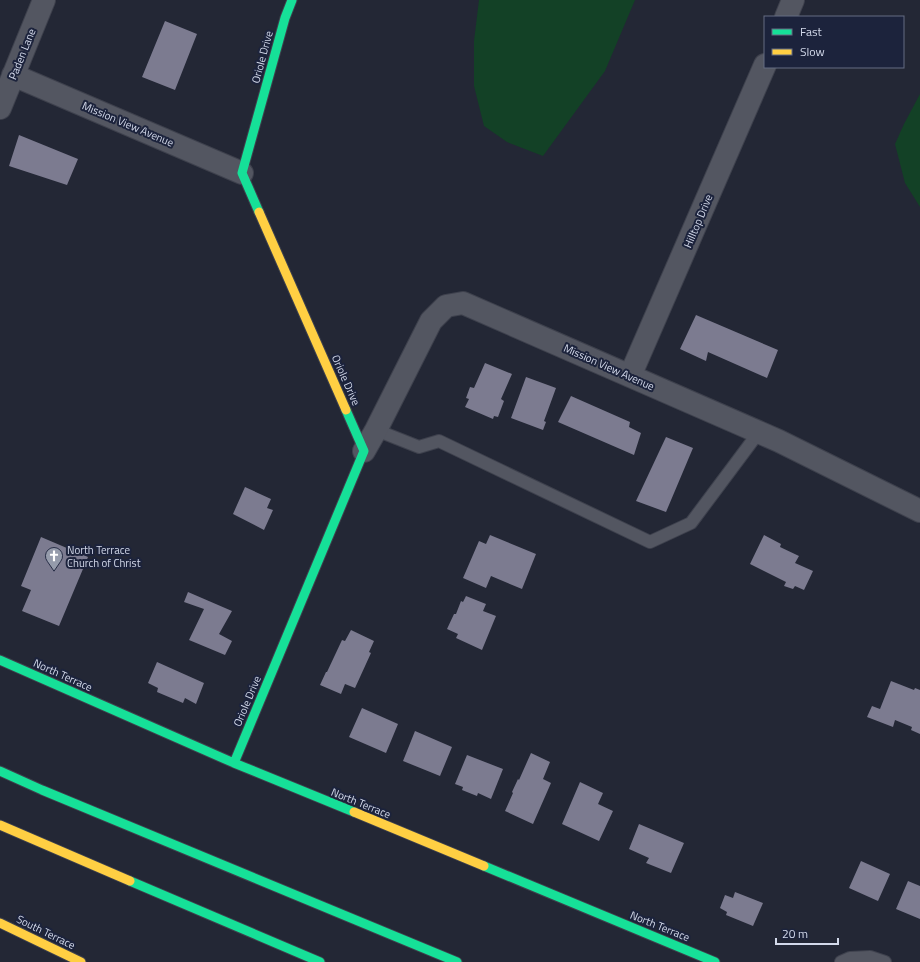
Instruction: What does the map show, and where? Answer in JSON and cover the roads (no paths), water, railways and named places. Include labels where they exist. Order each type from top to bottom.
[{"type":"main road","name":"Oriole Drive","points":[[234,763],[364,451],[242,173],[285,18],[292,0]]},
{"type":"main road","name":"North Terrace","points":[[0,660],[234,763],[715,962]]},
{"type":"main road","points":[[0,771],[49,793],[457,962]]},
{"type":"main road","points":[[0,825],[320,962]]},
{"type":"main road","name":"South Terrace","points":[[0,923],[81,962]]},
{"type":"street","name":"Paden Lane","points":[[0,108],[44,0]]},
{"type":"street","points":[[786,16],[793,0]]},
{"type":"street","name":"Hilltop Drive","points":[[630,376],[764,67]]},
{"type":"street","name":"Mission View Avenue","points":[[13,75],[242,173]]},
{"type":"street","name":"Mission View Avenue","points":[[364,451],[431,321],[446,306],[463,303],[759,432],[920,511]]},
{"type":"lane","points":[[376,430],[419,447],[439,442],[650,542],[691,523],[759,432]]},
{"type":"lane","points":[[841,962],[850,958],[870,957],[885,962]]},
{"type":"place","name":"North Terrace Church of Christ","points":[[54,571]]}]
